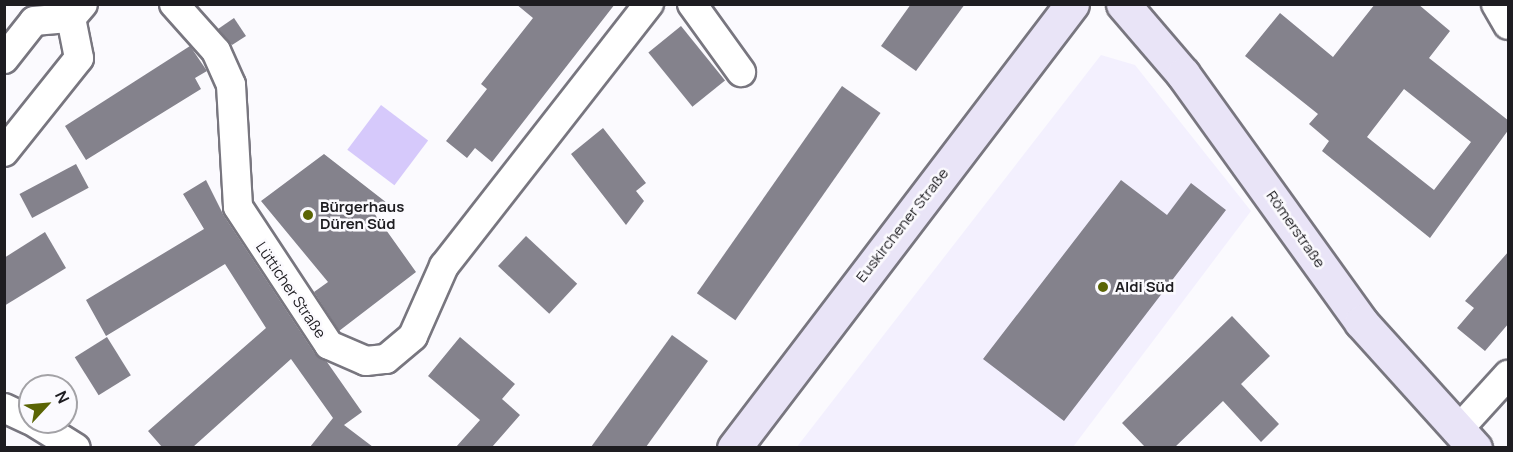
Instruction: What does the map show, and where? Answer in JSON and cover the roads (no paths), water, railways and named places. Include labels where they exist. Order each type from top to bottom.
[{"type":"street","name":"Lütticher Straße","points":[[174,4],[216,51],[231,85],[238,207],[329,345],[366,361],[386,359],[404,348],[424,321],[444,266],[649,4]]},
{"type":"street","points":[[692,4],[741,72]]},
{"type":"street","name":"Euskirchener Straße","points":[[734,447],[1072,4]]},
{"type":"street","name":"Römerstraße","points":[[1124,4],[1183,74],[1361,322],[1466,439]]},
{"type":"street","points":[[1496,4],[1509,25]]},
{"type":"street","points":[[4,58],[34,21],[69,9],[79,58],[4,152]]},
{"type":"street","points":[[1466,439],[1509,375]]},
{"type":"street","points":[[4,408],[18,414]]},
{"type":"street","points":[[54,434],[76,447]]},
{"type":"place","name":"Bürgerhaus Düren Süd","points":[[308,215]]},
{"type":"place","name":"Aldi Süd","points":[[1103,287]]}]
